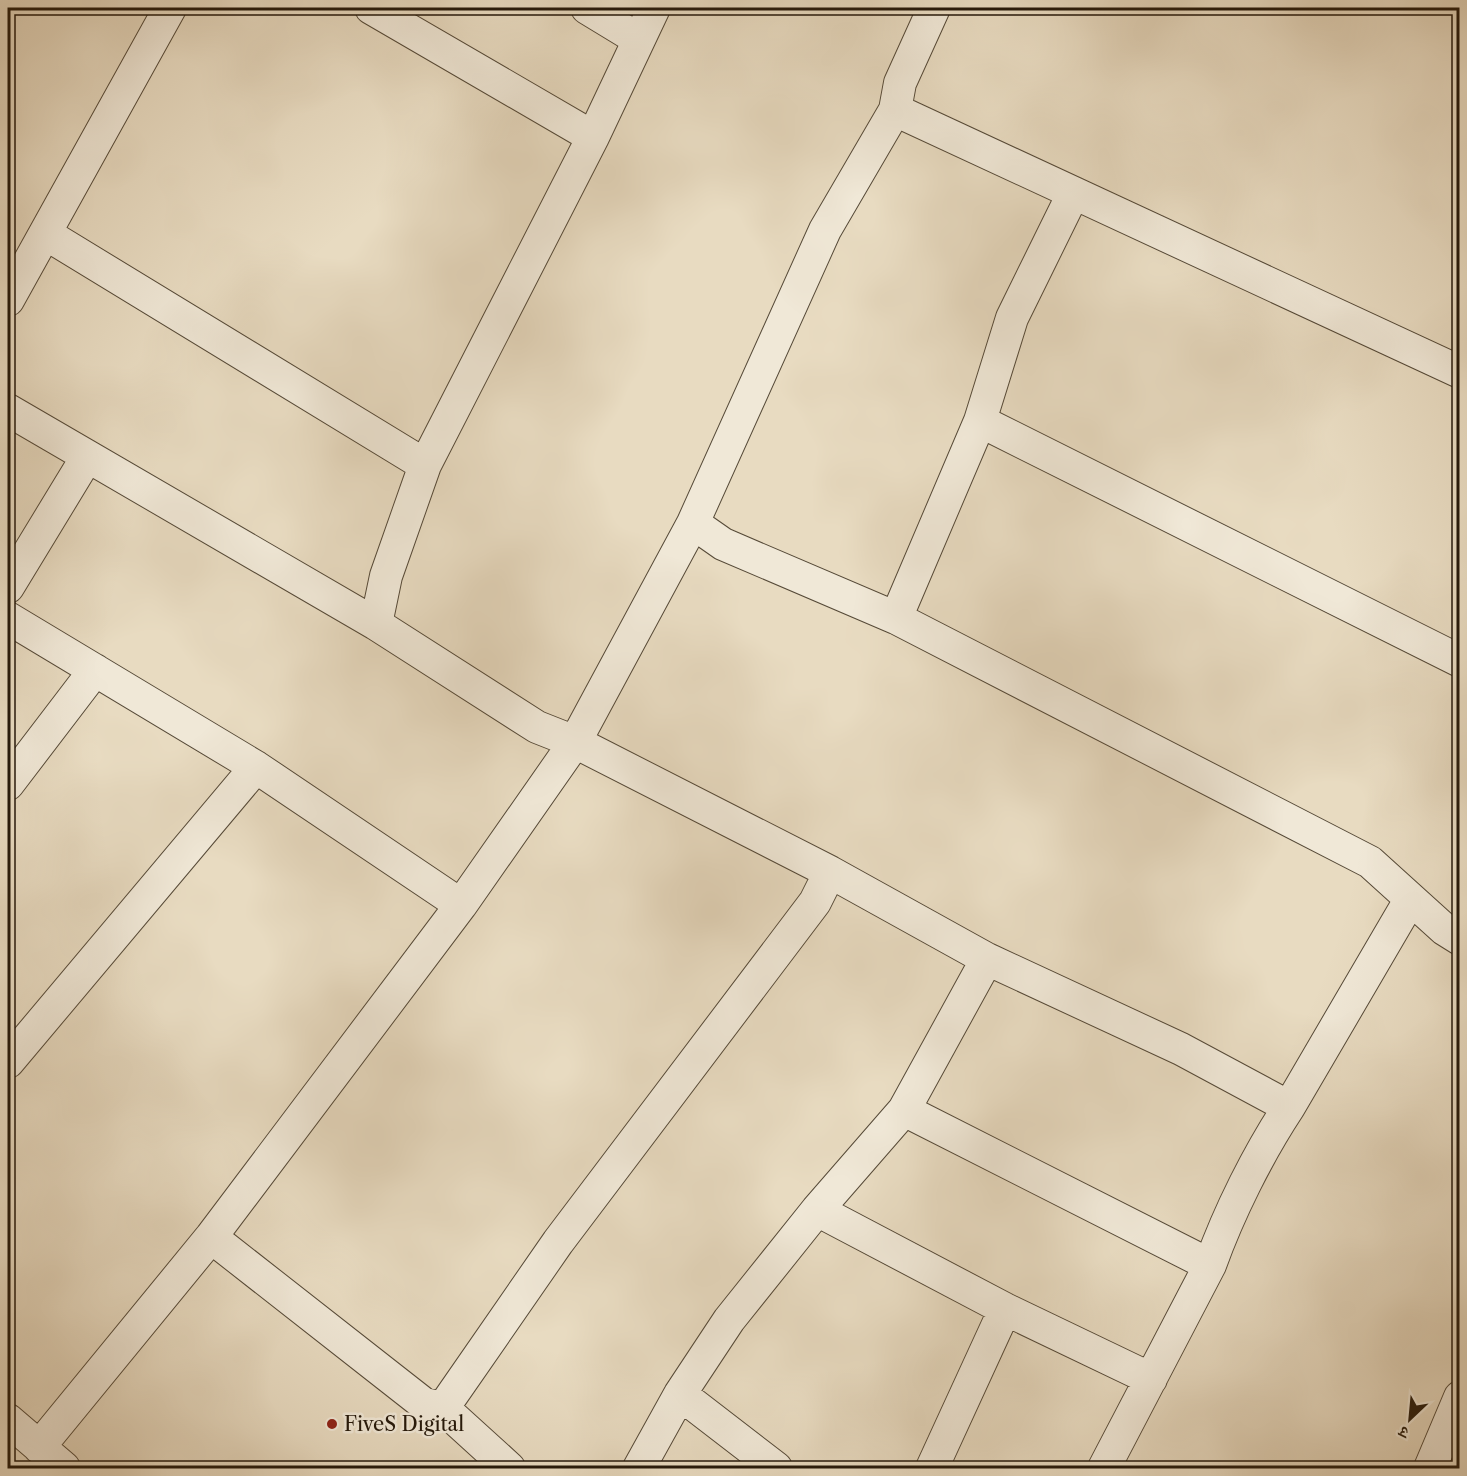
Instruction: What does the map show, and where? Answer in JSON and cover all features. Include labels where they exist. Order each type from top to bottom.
[{"type":"street","points":[[8,300],[170,8]]},
{"type":"street","points":[[371,8],[593,137]]},
{"type":"street","points":[[587,8],[638,39]]},
{"type":"street","points":[[376,624],[386,576],[425,465],[593,137],[654,8]]},
{"type":"street","points":[[39,1447],[211,1237],[461,905],[575,742],[693,523],[825,230],[895,110],[900,83],[934,8]]},
{"type":"street","points":[[895,110],[1460,372]]},
{"type":"street","points":[[896,618],[980,421],[1012,318],[1073,194]]},
{"type":"street","points":[[46,234],[425,465]]},
{"type":"street","points":[[8,410],[376,624],[537,727],[575,742],[830,872],[987,959],[1182,1049],[1288,1107]]},
{"type":"street","points":[[980,421],[1460,660]]},
{"type":"street","points":[[8,587],[87,457]]},
{"type":"street","points":[[693,523],[723,543],[896,618],[1370,862],[1410,900],[1444,929],[1460,939]]},
{"type":"street","points":[[8,618],[256,767],[461,905]]},
{"type":"street","points":[[11,770],[95,670]]},
{"type":"street","points":[[8,1062],[256,767]]},
{"type":"street","points":[[443,1408],[558,1242],[815,902],[830,872]]},
{"type":"street","points":[[1104,1468],[1210,1265],[1218,1242],[1269,1136],[1410,900]]},
{"type":"street","points":[[639,1468],[680,1394],[729,1320],[817,1210],[904,1110],[987,959]]},
{"type":"street","points":[[904,1110],[1210,1265]]},
{"type":"street","points":[[817,1210],[1005,1309],[1151,1379]]},
{"type":"street","points":[[211,1237],[424,1404],[443,1408],[509,1468]]},
{"type":"street","points":[[932,1468],[1005,1309]]},
{"type":"street","points":[[680,1394],[776,1468]]},
{"type":"street","points":[[1430,1468],[1460,1397]]},
{"type":"street","points":[[8,1420],[64,1468]]},
{"type":"place","name":"FiveS Digital","points":[[332,1424]]}]
